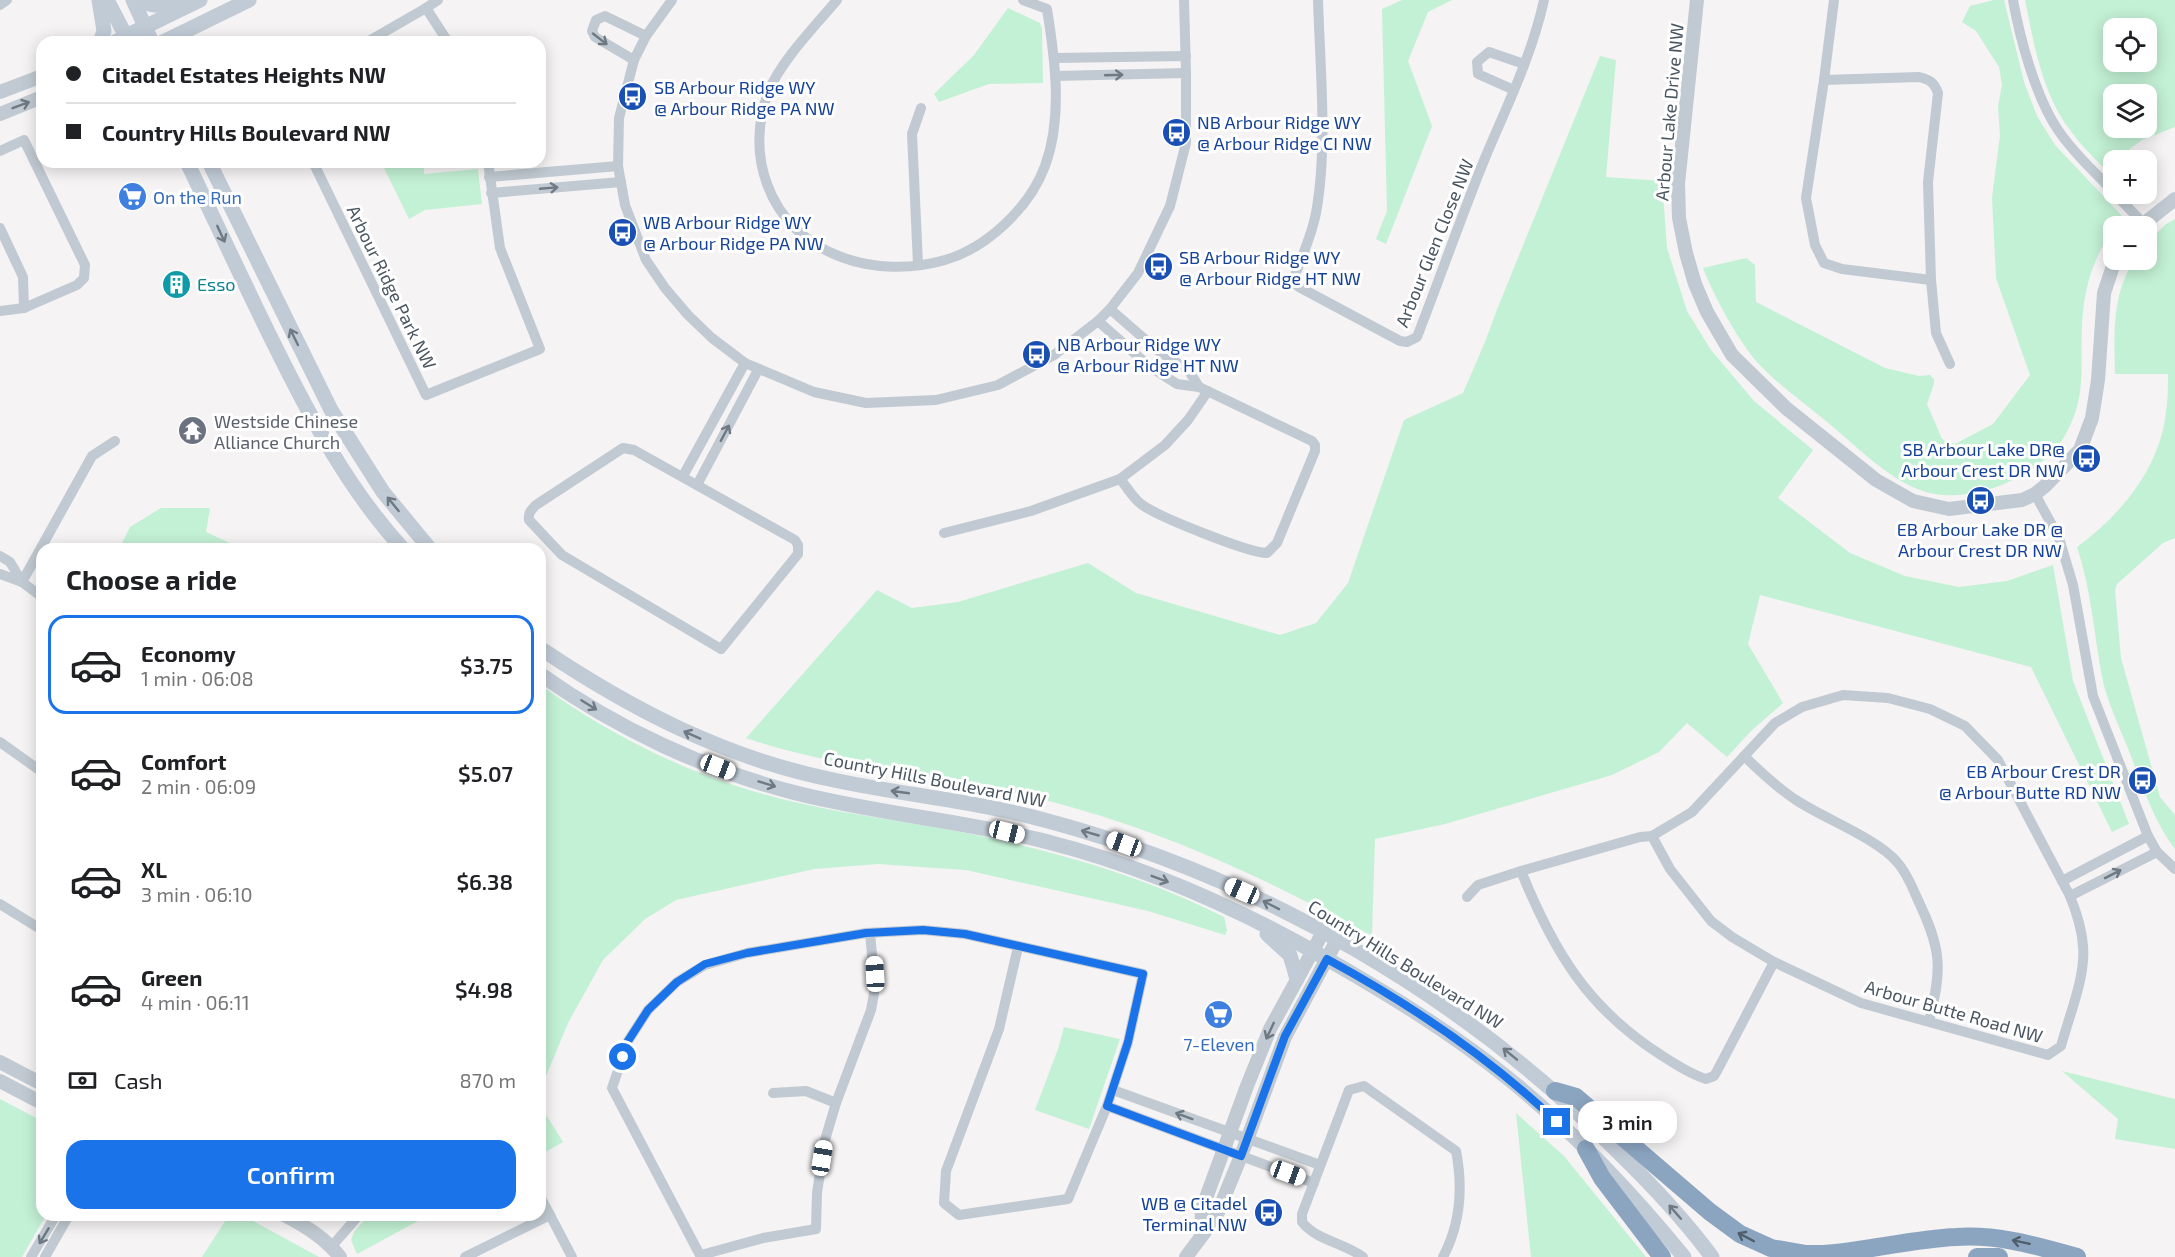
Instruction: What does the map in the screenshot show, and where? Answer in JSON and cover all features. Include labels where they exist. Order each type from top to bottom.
[{"type":"highway","points":[[1555,1091],[1576,1097],[1729,1227],[1771,1248],[1806,1254],[1824,1254],[1956,1237],[1982,1237],[2016,1241],[2077,1257]]},
{"type":"highway","points":[[1586,1149],[1602,1178],[1662,1257]]},
{"type":"highway","points":[[1977,1257],[1999,1257]]},
{"type":"main road","points":[[99,0],[104,31],[102,36]]},
{"type":"main road","points":[[107,0],[121,36]]},
{"type":"main road","points":[[133,0],[149,36]]},
{"type":"main road","points":[[140,0],[159,6],[184,0]]},
{"type":"main road","points":[[130,36],[201,0]]},
{"type":"main road","points":[[186,36],[249,0]]},
{"type":"main road","points":[[190,168],[245,285],[318,430],[368,506],[398,543]]},
{"type":"main road","points":[[212,168],[330,410],[383,492],[425,543]]},
{"type":"main road","name":"Country Hills Boulevard NW","points":[[546,652],[624,702],[704,740],[743,755],[827,779],[983,805],[1047,820],[1107,838],[1205,874],[1260,899],[1337,940],[1432,999],[1492,1040],[1555,1091],[1643,1177],[1712,1257]]},
{"type":"main road","name":"Country Hills Boulevard NW","points":[[546,678],[638,733],[737,775],[795,793],[845,804],[961,823],[1053,843],[1144,873],[1247,916],[1313,950],[1398,1000],[1482,1058],[1533,1100],[1586,1149],[1663,1231],[1684,1257]]},
{"type":"main road","points":[[1247,916],[1290,955],[1297,979]]},
{"type":"street","points":[[0,5],[7,0]]},
{"type":"street","points":[[377,36],[438,0]]},
{"type":"street","points":[[672,0],[646,36],[634,60],[619,118],[618,166],[625,205],[646,260],[665,288],[688,315],[712,338],[745,363],[814,392],[866,403],[936,400],[998,385],[1054,355],[1110,309],[1138,273],[1170,206],[1186,143],[1184,0]]},
{"type":"street","points":[[837,0],[783,66],[769,91],[761,119],[759,145],[762,171],[772,200],[792,228],[822,250],[861,264],[887,267],[945,260],[971,248],[1001,227],[1027,200],[1045,167],[1053,130],[1055,58],[1047,9],[1023,0]]},
{"type":"street","name":"Arbour Glen Close NW","points":[[1318,0],[1321,102],[1320,184],[1316,216],[1295,275],[1295,284],[1400,341],[1407,342],[1417,337],[1484,160],[1524,64],[1544,0]]},
{"type":"street","name":"Arbour Lake Drive NW","points":[[1697,0],[1678,184],[1679,218],[1695,284],[1707,312],[1732,355],[1786,408],[1876,480],[1913,501],[1949,509],[2022,500],[2036,494],[2062,471],[2080,450],[2092,418],[2098,380],[2103,293],[2111,270]]},
{"type":"street","points":[[1834,0],[1806,198],[1815,245],[1824,262],[1842,269],[1931,280]]},
{"type":"street","points":[[2013,0],[2038,92],[2057,129],[2103,182]]},
{"type":"street","points":[[426,8],[444,36]]},
{"type":"street","points":[[634,60],[595,37],[592,31],[596,20],[605,16],[646,36]]},
{"type":"street","points":[[1514,90],[1478,74],[1477,62],[1489,52],[1524,64]]},
{"type":"street","points":[[1055,58],[1186,56]]},
{"type":"street","points":[[1055,76],[1186,73]]},
{"type":"street","points":[[1824,80],[1919,77],[1930,80],[1935,86],[1938,93],[1928,182],[1931,280],[1936,333],[1950,364]]},
{"type":"street","points":[[0,92],[36,78]]},
{"type":"street","points":[[0,114],[36,99]]},
{"type":"street","points":[[918,264],[912,134],[921,108]]},
{"type":"street","points":[[0,151],[24,140],[36,165]]},
{"type":"street","points":[[489,177],[618,166]]},
{"type":"street","points":[[0,311],[24,308],[77,285],[84,278],[85,265],[38,168]]},
{"type":"street","name":"Arbour Ridge Park NW","points":[[316,168],[426,395],[540,349],[500,248],[488,168]]},
{"type":"street","points":[[491,193],[621,182]]},
{"type":"street","points":[[2153,216],[2175,199]]},
{"type":"street","points":[[2124,204],[2134,216]]},
{"type":"street","points":[[0,228],[22,277],[24,308]]},
{"type":"street","points":[[1110,309],[1156,349],[1189,371],[1203,389]]},
{"type":"street","points":[[1098,321],[1149,366],[1177,384],[1203,389],[1315,445],[1315,451],[1277,543],[1267,553],[1261,553],[1175,522],[1141,504],[1120,479]]},
{"type":"street","points":[[683,476],[745,363]]},
{"type":"street","points":[[698,485],[758,370]]},
{"type":"street","points":[[944,533],[1031,511],[1120,479],[1165,445],[1188,420],[1203,389]]},
{"type":"street","points":[[44,543],[92,456],[115,441]]},
{"type":"street","points":[[623,448],[634,450],[698,485],[795,540],[799,550],[721,649],[562,555],[529,520],[528,516],[536,505],[623,448]]},
{"type":"street","points":[[2036,494],[2059,538],[2073,585],[2093,696],[2148,836],[2157,852],[2175,869]]},
{"type":"street","points":[[0,556],[10,562],[22,582]]},
{"type":"street","points":[[22,582],[36,557]]},
{"type":"street","points":[[0,574],[22,582],[36,592]]},
{"type":"street","name":"Arbour Butte Road NW","points":[[1843,695],[1888,698],[1930,709],[1965,726],[1998,760],[2076,911],[2084,946],[2082,970],[2061,1046],[2048,1055],[1861,1003],[1774,962],[1732,937],[1711,921],[1670,869],[1652,836],[1692,812],[1775,723],[1802,707],[1843,695]]},
{"type":"street","points":[[0,742],[36,768]]},
{"type":"street","points":[[1744,756],[1770,781],[1797,801],[1876,846],[1897,862],[1929,923],[1938,952],[1938,988],[1929,1021]]},
{"type":"street","points":[[1467,897],[1478,885],[1640,837],[1652,836]]},
{"type":"street","points":[[2062,881],[2148,836]]},
{"type":"street","points":[[2070,896],[2157,852]]},
{"type":"street","points":[[1521,871],[1552,942],[1569,969],[1589,992],[1642,1042],[1697,1076],[1706,1079],[1714,1076],[1774,962]]},
{"type":"street","points":[[0,904],[36,926]]},
{"type":"street","points":[[870,933],[875,988],[871,1010],[836,1103],[823,1150],[817,1193],[816,1229],[763,1238],[701,1256],[612,1088],[628,1041],[655,1003],[677,982],[705,964],[747,953],[870,933],[923,930],[965,934],[1143,974],[1128,1042],[1113,1090],[1068,1199],[959,1215],[944,1203],[946,1170],[999,1029],[1018,947]]},
{"type":"street","points":[[1201,1236],[1202,1209],[1222,1149],[1270,1029],[1323,932]]},
{"type":"street","points":[[1186,1257],[1216,1216],[1241,1156],[1285,1036],[1337,940]]},
{"type":"street","points":[[0,1062],[36,1081]]},
{"type":"street","points":[[14,1070],[3,1083],[36,1100]]},
{"type":"street","points":[[1363,1257],[1309,1231],[1302,1222],[1302,1214],[1349,1090],[1364,1086],[1456,1150],[1461,1174],[1459,1210],[1451,1241],[1443,1257]]},
{"type":"street","points":[[1113,1090],[1320,1165]]},
{"type":"street","points":[[773,1093],[806,1091],[836,1103]]},
{"type":"street","points":[[1107,1106],[1314,1183]]},
{"type":"street","points":[[546,1207],[572,1257]]},
{"type":"street","points":[[546,1217],[550,1215]]},
{"type":"street","points":[[31,1257],[52,1221]]},
{"type":"street","points":[[45,1257],[66,1221]]},
{"type":"street","points":[[296,1221],[307,1227],[336,1252],[355,1221]]},
{"type":"street","points":[[465,1257],[538,1221]]},
{"type":"green space","points":[[1402,0],[1452,0],[1428,12],[1408,61],[1432,126],[1386,244],[1376,239],[1387,211],[1382,9]]},
{"type":"green space","points":[[2004,0],[2024,82],[2037,116],[2055,145],[2103,196],[2103,204],[2111,204],[2122,216],[2103,216],[2103,246],[2090,276],[2083,314],[2079,396],[2064,437],[2053,452],[2020,477],[1979,492],[1938,495],[1908,485],[1883,469],[1765,370],[1749,353],[1734,330],[1703,268],[1746,258],[1755,265],[1756,302],[1885,368],[1919,376],[1930,375],[1934,379],[1934,384],[1927,404],[1942,439],[1955,444],[1993,424],[2030,375],[1996,278],[1992,198],[2000,135],[1998,106],[2002,85],[1999,67],[1976,31],[1962,22],[1970,6]]},
{"type":"green space","points":[[2025,0],[2175,0],[2175,127],[2157,134],[2157,84],[2103,84],[2103,138],[2147,138],[2128,150],[2103,150],[2103,167],[2086,150],[2060,116],[2040,68]]},
{"type":"green space","points":[[1008,8],[1040,23],[1043,83],[989,84],[939,102],[934,94],[974,55]]},
{"type":"green space","points":[[1600,56],[1616,60],[1606,177],[1662,181],[1667,248],[1687,311],[1711,350],[1754,401],[1813,450],[1778,498],[1850,553],[1905,576],[1959,587],[2007,581],[2053,565],[2073,681],[2129,824],[2112,832],[2031,667],[1760,595],[1748,644],[1783,703],[1751,731],[1727,757],[1687,723],[1659,752],[1612,775],[1445,824],[1375,839],[1372,936],[1288,892],[1200,852],[1110,819],[1018,794],[813,757],[746,738],[877,590],[912,608],[958,602],[1088,563],[1136,593],[1280,635],[1316,623],[1348,583],[1404,420],[1463,393]]},
{"type":"green space","points":[[384,168],[424,168],[424,174],[478,169],[482,204],[425,210],[409,219]]},
{"type":"green space","points":[[2175,219],[2175,538],[2163,543],[2117,584],[2115,590],[2121,658],[2160,797],[2175,815],[2175,849],[2153,812],[2107,695],[2086,579],[2077,547],[2109,520],[2136,488],[2156,452],[2162,433],[2167,402],[2168,374],[2115,374],[2115,329],[2118,301],[2127,273],[2129,270],[2157,270],[2157,233]]},
{"type":"green space","points":[[161,508],[210,508],[206,532],[230,543],[122,543],[130,527]]},
{"type":"green space","points":[[546,689],[619,735],[675,762],[733,785],[808,805],[981,836],[1088,863],[1191,901],[1224,917],[1227,930],[1225,935],[1148,911],[966,870],[878,864],[814,869],[676,900],[645,919],[603,960],[568,1023],[546,1076]]},
{"type":"green space","points":[[1064,1027],[1120,1039],[1089,1129],[1035,1110]]},
{"type":"green space","points":[[2062,1071],[2175,1099],[2175,1149],[2115,1139],[2118,1119]]},
{"type":"green space","points":[[0,1099],[36,1118],[36,1221],[43,1221],[22,1257],[0,1257]]},
{"type":"green space","points":[[1516,1113],[1564,1156],[1646,1257],[1531,1257]]},
{"type":"green space","points":[[546,1115],[563,1142],[546,1152]]},
{"type":"green space","points":[[225,1221],[253,1221],[319,1257],[202,1257]]},
{"type":"green space","points":[[364,1221],[418,1221],[357,1254],[351,1240],[354,1232]]},
{"type":"place","name":"SB Arbour Ridge WY @ Arbour Ridge PA NW","points":[[633,97]]},
{"type":"place","name":"NB Arbour Ridge WY @ Arbour Ridge CI NW","points":[[1176,132]]},
{"type":"place","name":"On the Run","points":[[132,197]]},
{"type":"place","name":"WB Arbour Ridge WY @ Arbour Ridge PA NW","points":[[622,232]]},
{"type":"place","name":"SB Arbour Ridge WY @ Arbour Ridge HT NW","points":[[1158,267]]},
{"type":"place","name":"Esso","points":[[176,284]]},
{"type":"place","name":"NB Arbour Ridge WY @ Arbour Ridge HT NW","points":[[1036,354]]},
{"type":"place","name":"Westside Chinese Alliance Church","points":[[193,431]]},
{"type":"place","name":"SB Arbour Lake DR@ Arbour Crest DR NW","points":[[2086,459]]},
{"type":"place","name":"EB Arbour Lake DR @ Arbour Crest DR NW","points":[[1980,500]]},
{"type":"place","name":"EB Arbour Crest DR @ Arbour Butte RD NW","points":[[2142,781]]},
{"type":"place","name":"7-Eleven","points":[[1219,1015]]},
{"type":"place","name":"WB @ Citadel Terminal NW","points":[[1268,1213]]},
{"type":"route","points":[[623,1057],[628,1041],[648,1010],[677,982],[705,964],[747,953],[866,933],[923,930],[965,934],[1143,974],[1128,1042],[1107,1106],[1241,1156],[1285,1036],[1327,959],[1356,974],[1444,1031],[1482,1058],[1557,1122]]}]
